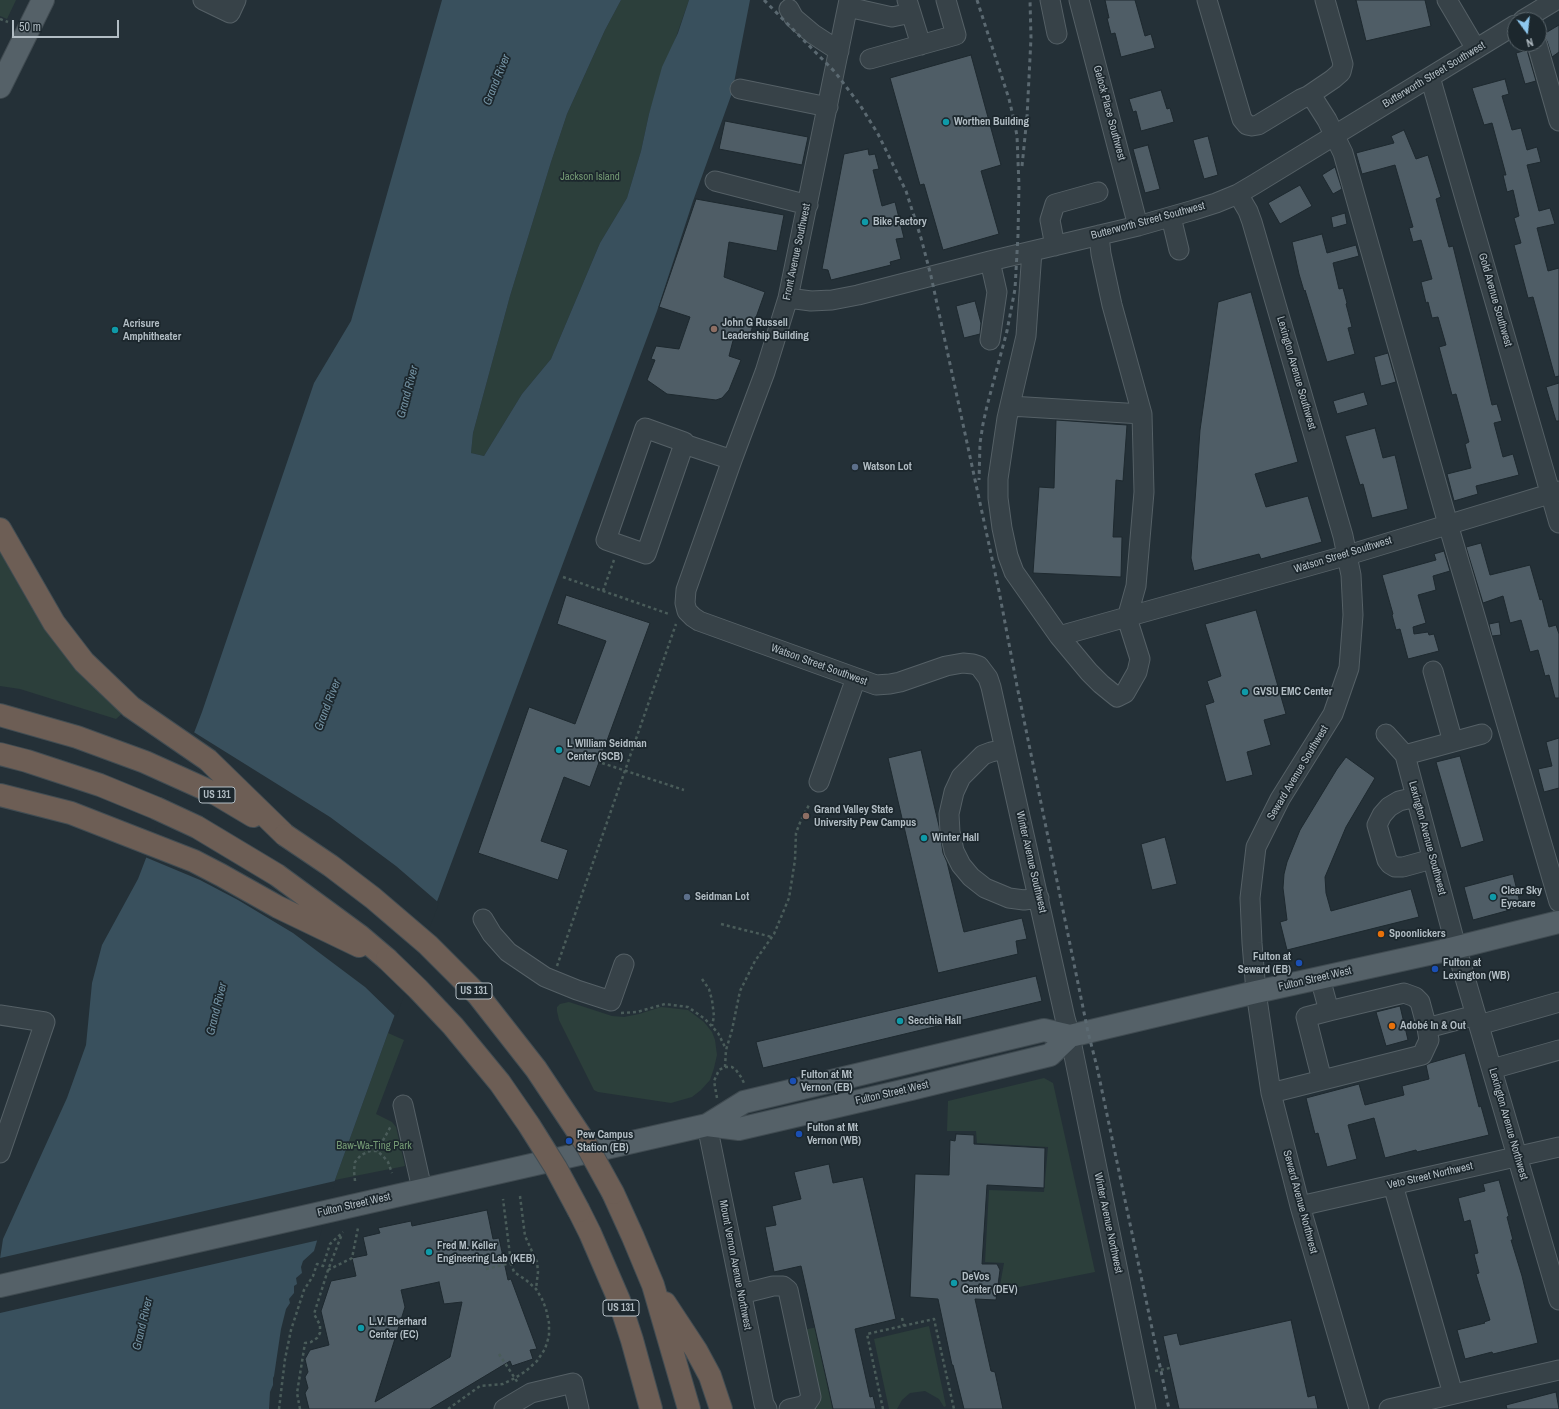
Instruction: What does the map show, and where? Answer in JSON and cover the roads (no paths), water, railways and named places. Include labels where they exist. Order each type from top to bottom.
[{"type":"highway","points":[[0,529],[54,623],[84,662],[131,706],[158,727],[208,760],[285,835]]},
{"type":"highway","name":"US 131","points":[[0,715],[77,737],[145,762],[216,794],[285,835],[331,866],[373,898],[428,945],[478,995],[536,1069],[586,1144],[613,1193],[653,1285],[689,1409]]},
{"type":"highway","name":"US 131","points":[[0,754],[27,761],[100,785],[197,827],[277,875],[360,936],[387,959],[418,989],[453,1026],[500,1083],[529,1125],[579,1211],[619,1300],[632,1340],[651,1409]]},
{"type":"highway","points":[[0,795],[71,813],[194,861],[278,907],[387,959]]},
{"type":"highway","points":[[653,1285],[696,1350],[710,1376],[721,1409]]},
{"type":"main road","points":[[0,87],[43,0]]},
{"type":"main road","name":"Fulton Street West","points":[[0,1286],[707,1125],[744,1102],[1044,1030],[1070,1036],[1559,922]]},
{"type":"street","points":[[203,0],[230,13],[236,0]]},
{"type":"street","points":[[870,59],[956,35],[946,0]]},
{"type":"street","points":[[1050,0],[1057,34]]},
{"type":"street","name":"Gelock Place Southwest","points":[[1079,0],[1138,226]]},
{"type":"street","points":[[1207,0],[1242,119],[1247,125],[1252,126],[1258,125],[1308,96],[1341,72],[1343,64],[1326,0]]},
{"type":"street","points":[[1447,0],[1476,49]]},
{"type":"street","name":"Butterworth Street Southwest","points":[[1537,12],[1556,0]]},
{"type":"street","points":[[849,4],[892,17],[909,7],[921,45]]},
{"type":"street","name":"Front Avenue Southwest","points":[[682,618],[685,596],[732,460],[765,372],[788,298],[849,4]]},
{"type":"street","points":[[789,9],[794,18],[813,34],[839,51]]},
{"type":"street","name":"Butterworth Street Southwest","points":[[788,298],[811,301],[832,300],[858,295],[1172,217],[1238,194],[1507,30]]},
{"type":"street","points":[[1539,52],[1559,121]]},
{"type":"street","name":"Gold Avenue Southwest","points":[[1430,77],[1555,492],[1559,523]]},
{"type":"street","points":[[740,90],[828,107]]},
{"type":"street","points":[[1308,96],[1313,98],[1336,135],[1345,160],[1448,524],[1559,902]]},
{"type":"street","points":[[715,181],[808,205]]},
{"type":"street","points":[[1055,246],[1050,220],[1055,204],[1098,192]]},
{"type":"street","name":"Lexington Avenue Southwest","points":[[1238,194],[1248,211],[1252,222],[1348,555]]},
{"type":"street","points":[[1172,217],[1179,250]]},
{"type":"street","points":[[1032,251],[1026,336],[1010,406],[998,479],[998,498],[1002,528],[1008,556],[1014,572],[1059,636],[1089,672],[1117,697],[1125,694],[1136,672],[1140,659],[1127,618],[1136,586],[1144,492],[1142,414],[1112,305],[1101,254],[1099,235]]},
{"type":"street","points":[[990,261],[997,292],[990,340]]},
{"type":"street","points":[[1010,406],[1142,414]]},
{"type":"street","points":[[684,444],[646,554],[606,540],[645,428],[684,442],[684,444],[732,460]]},
{"type":"street","name":"Watson Street Southwest","points":[[1059,636],[1348,555],[1555,492]]},
{"type":"street","name":"Seward Avenue Southwest","points":[[1256,992],[1250,898],[1256,848],[1280,799],[1333,714],[1349,668],[1353,616],[1351,575],[1348,555]]},
{"type":"street","name":"Watson Street Southwest","points":[[682,618],[693,617],[699,621],[876,685],[890,684],[946,666],[963,663],[979,666],[988,678],[991,688]]},
{"type":"street","points":[[1433,671],[1453,742]]},
{"type":"street","points":[[819,782],[856,678]]},
{"type":"street","name":"Winter Avenue Southwest","points":[[991,688],[1070,1036]]},
{"type":"street","name":"Lexington Avenue Southwest","points":[[1386,734],[1404,755],[1456,947]]},
{"type":"street","points":[[1404,755],[1482,734]]},
{"type":"street","points":[[1005,749],[990,752],[983,756],[961,777],[954,792],[950,814],[950,832],[954,851],[961,865],[970,877],[985,888],[1009,898],[1024,900],[1039,898]]},
{"type":"street","points":[[1416,797],[1399,802],[1389,807],[1382,815],[1378,825],[1387,860],[1395,867],[1403,867],[1432,859]]},
{"type":"street","points":[[483,919],[492,934],[508,952],[545,977],[577,990],[611,1001],[624,964]]},
{"type":"street","name":"Lexington Avenue Northwest","points":[[1456,947],[1559,1300]]},
{"type":"street","points":[[1320,978],[1329,1011]]},
{"type":"street","name":"Seward Avenue Northwest","points":[[1256,992],[1271,1092],[1300,1206],[1359,1409]]},
{"type":"street","points":[[1271,1092],[1322,1080],[1422,1055],[1429,1040],[1428,1028],[1420,1002],[1415,997],[1404,993],[1306,1017],[1322,1080]]},
{"type":"street","points":[[1428,1028],[1477,1020],[1559,1002]]},
{"type":"street","points":[[0,1015],[45,1022],[0,1153]]},
{"type":"street","name":"Winter Avenue Northwest","points":[[1070,1036],[1146,1409]]},
{"type":"street","points":[[1492,1069],[1559,1050]]},
{"type":"street","points":[[403,1104],[422,1189]]},
{"type":"street","name":"Mount Vernon Avenue Northwest","points":[[707,1125],[741,1294],[767,1408]]},
{"type":"street","name":"Veto Street Northwest","points":[[1300,1206],[1559,1147]]},
{"type":"street","points":[[1393,1185],[1453,1394]]},
{"type":"street","points":[[741,1294],[773,1286],[783,1286],[788,1290],[811,1397],[807,1403],[802,1406],[789,1409]]},
{"type":"street","points":[[1389,1409],[1559,1370]]},
{"type":"street","points":[[504,1409],[531,1393],[573,1383],[579,1409]]},
{"type":"water","name":"Grand River","points":[[442,0],[621,0],[605,30],[567,114],[510,296],[473,433],[471,453],[484,456],[522,394],[551,359],[600,243],[627,198],[641,151],[649,114],[662,67],[678,33],[689,0],[750,0],[732,93],[693,201],[657,311],[388,1033],[335,1180],[314,1251],[303,1261],[301,1267],[302,1273],[296,1278],[297,1284],[294,1286],[294,1293],[289,1299],[290,1303],[286,1309],[281,1329],[273,1385],[270,1392],[269,1409],[0,1409],[0,1259],[3,1239],[67,1098],[86,1045],[92,983],[102,945],[138,879],[202,712],[314,383],[351,321]]},
{"type":"railway","points":[[764,0],[835,72],[860,105],[878,134],[906,191],[921,238],[931,276],[999,591],[1088,1032],[1097,1067],[1169,1409]]},
{"type":"railway","points":[[977,0],[1009,99],[1014,120],[1017,136],[1019,186],[1015,289],[1007,331],[983,424],[980,443],[979,480]]},
{"type":"railway","points":[[1022,166],[1027,117],[1031,38],[1030,0]]},
{"type":"place","name":"Worthen Building","points":[[946,122]]},
{"type":"place","name":"Bike Factory","points":[[865,222]]},
{"type":"place","name":"John G Russell Leadership Building","points":[[714,329]]},
{"type":"place","name":"Acrisure Amphitheater","points":[[115,330]]},
{"type":"place","name":"Watson Lot","points":[[855,467]]},
{"type":"place","name":"GVSU EMC Center","points":[[1245,692]]},
{"type":"place","name":"L WIlliam Seidman Center (SCB)","points":[[559,750]]},
{"type":"place","name":"Grand Valley State University Pew Campus","points":[[806,816]]},
{"type":"place","name":"Winter Hall","points":[[924,838]]},
{"type":"place","name":"Seidman Lot","points":[[687,897]]},
{"type":"place","name":"Clear Sky Eyecare","points":[[1493,897]]},
{"type":"place","name":"Spoonlickers","points":[[1381,934]]},
{"type":"place","name":"Fulton at Seward (EB)","points":[[1299,963]]},
{"type":"place","name":"Fulton at Lexington (WB)","points":[[1435,969]]},
{"type":"place","name":"Secchia Hall","points":[[900,1021]]},
{"type":"place","name":"Adobé In & Out","points":[[1392,1026]]},
{"type":"place","name":"Fulton at Mt Vernon (EB)","points":[[793,1081]]},
{"type":"place","name":"Fulton at Mt Vernon (WB)","points":[[799,1134]]},
{"type":"place","name":"Pew Campus Station (EB)","points":[[569,1141]]},
{"type":"place","name":"Fred M. Keller Engineering Lab (KEB)","points":[[429,1252]]},
{"type":"place","name":"DeVos Center (DEV)","points":[[954,1283]]},
{"type":"place","name":"L.V. Eberhard Center (EC)","points":[[361,1328]]},
{"type":"park label","name":"Jackson Island","points":[[590,177]]},
{"type":"park label","name":"Baw-Wa-Ting Park","points":[[374,1146]]}]
